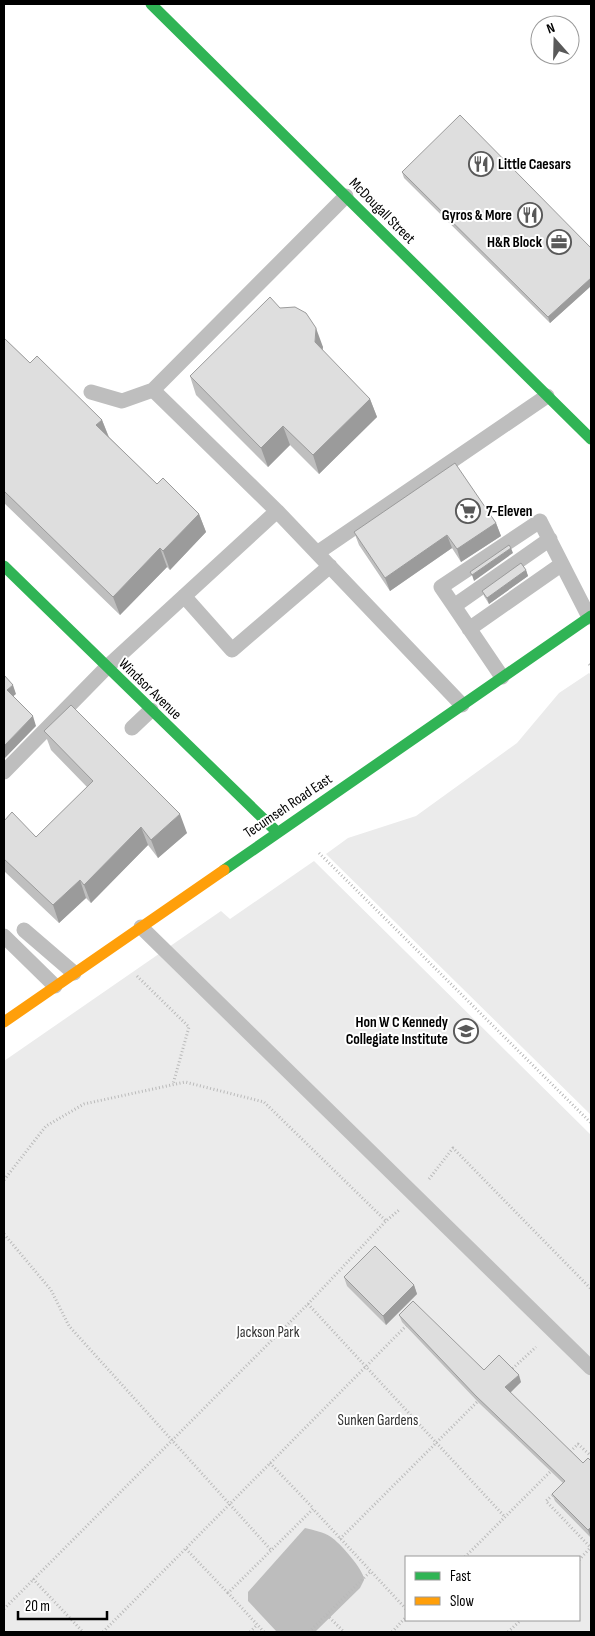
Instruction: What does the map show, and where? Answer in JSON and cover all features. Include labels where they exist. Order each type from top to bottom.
[{"type":"street","name":"McDougall Street","points":[[151,4],[591,439]]},
{"type":"street","name":"Windsor Avenue","points":[[4,566],[277,832]]},
{"type":"street","name":"Tecumseh Road East","points":[[4,1022],[590,617]]},
{"type":"lane","points":[[91,392],[122,401],[153,390],[346,196]]},
{"type":"lane","points":[[153,390],[277,511],[462,705]]},
{"type":"lane","points":[[317,552],[548,396]]},
{"type":"lane","points":[[4,772],[107,666],[277,511]]},
{"type":"lane","points":[[502,677],[441,588],[540,521],[590,617]]},
{"type":"lane","points":[[454,606],[550,540]]},
{"type":"lane","points":[[469,629],[562,564]]},
{"type":"lane","points":[[184,596],[232,650],[330,566]]},
{"type":"lane","points":[[132,728],[151,710]]},
{"type":"lane","points":[[141,927],[591,1368]]},
{"type":"lane","points":[[24,930],[74,973]]},
{"type":"lane","points":[[4,936],[55,986]]},
{"type":"path","points":[[319,853],[591,1123]]},
{"type":"path","points":[[137,976],[189,1027],[173,1085]]},
{"type":"path","points":[[4,1180],[46,1126],[84,1104],[185,1082],[264,1102],[386,1221]]},
{"type":"path","points":[[427,1183],[453,1148],[591,1289]]},
{"type":"path","points":[[4,1608],[308,1304],[386,1221],[403,1206]]},
{"type":"path","points":[[4,1234],[51,1290],[69,1326],[272,1550]]},
{"type":"path","points":[[308,1304],[505,1517]]},
{"type":"path","points":[[103,1632],[413,1319]]},
{"type":"path","points":[[508,1372],[538,1345]]},
{"type":"path","points":[[340,1539],[480,1399]]},
{"type":"path","points":[[565,1457],[578,1444],[591,1456]]},
{"type":"path","points":[[270,1463],[405,1608]]},
{"type":"path","points":[[467,1556],[558,1464]]},
{"type":"path","points":[[558,1489],[546,1501],[591,1548],[580,1559]]},
{"type":"path","points":[[228,1593],[313,1509]]},
{"type":"path","points":[[186,1548],[264,1632]]},
{"type":"path","points":[[309,1632],[371,1571]]},
{"type":"path","points":[[33,1579],[83,1632]]},
{"type":"path","points":[[327,1615],[344,1632]]},
{"type":"path","points":[[392,1632],[405,1618]]},
{"type":"path","points":[[508,1632],[520,1621]]},
{"type":"path","points":[[250,1632],[257,1625]]},
{"type":"green space","points":[[589,673],[591,675],[591,1115],[326,854],[348,838],[416,816],[517,743],[559,693]]},
{"type":"green space","name":"Jackson Park","points":[[314,861],[591,1135],[591,1632],[4,1632],[4,1061],[221,911],[230,919]]},
{"type":"shaded area","points":[[305,1528],[318,1531],[335,1540],[356,1564],[364,1580],[360,1588],[315,1632],[277,1632],[248,1601],[248,1592]]},
{"type":"building","points":[[460,115],[591,248],[591,278],[548,317],[402,172]]},
{"type":"building","points":[[270,297],[280,308],[295,307],[306,313],[316,328],[315,342],[370,399],[313,455],[283,426],[261,448],[190,376]]},
{"type":"building","points":[[4,338],[30,363],[37,356],[102,420],[96,425],[157,484],[163,478],[199,514],[163,551],[160,548],[113,597],[4,491]]},
{"type":"building","points":[[455,463],[496,523],[457,549],[447,535],[385,578],[354,532]]},
{"type":"building","points":[[509,545],[511,548],[472,575],[470,572]]},
{"type":"building","points":[[521,563],[526,570],[487,598],[482,591]]},
{"type":"building","points":[[4,675],[13,685],[7,690],[33,716],[4,746]]},
{"type":"building","points":[[71,705],[180,814],[151,840],[141,827],[84,885],[80,880],[53,905],[4,859],[4,821],[12,812],[36,837],[93,781],[44,731]]},
{"type":"building","points":[[375,1246],[414,1285],[383,1316],[344,1277]]},
{"type":"building","points":[[413,1301],[484,1370],[499,1355],[519,1375],[505,1387],[583,1463],[588,1458],[591,1461],[591,1527],[588,1530],[552,1494],[565,1481],[476,1396],[399,1315]]},
{"type":"traffic: fast","points":[[151,4],[591,439]]},
{"type":"traffic: fast","points":[[4,566],[277,832]]},
{"type":"traffic: fast","points":[[224,870],[591,616]]},
{"type":"traffic: slow","points":[[4,1022],[224,870]]},
{"type":"place","name":"Little Caesars","points":[[481,164]]},
{"type":"place","name":"Gyros & More","points":[[530,215]]},
{"type":"place","name":"H&R Block","points":[[559,242]]},
{"type":"place","name":"7-Eleven","points":[[468,511]]},
{"type":"place","name":"Hon W C Kennedy Collegiate Institute","points":[[466,1031]]},
{"type":"park label","name":"Sunken Gardens","points":[[378,1420]]}]
